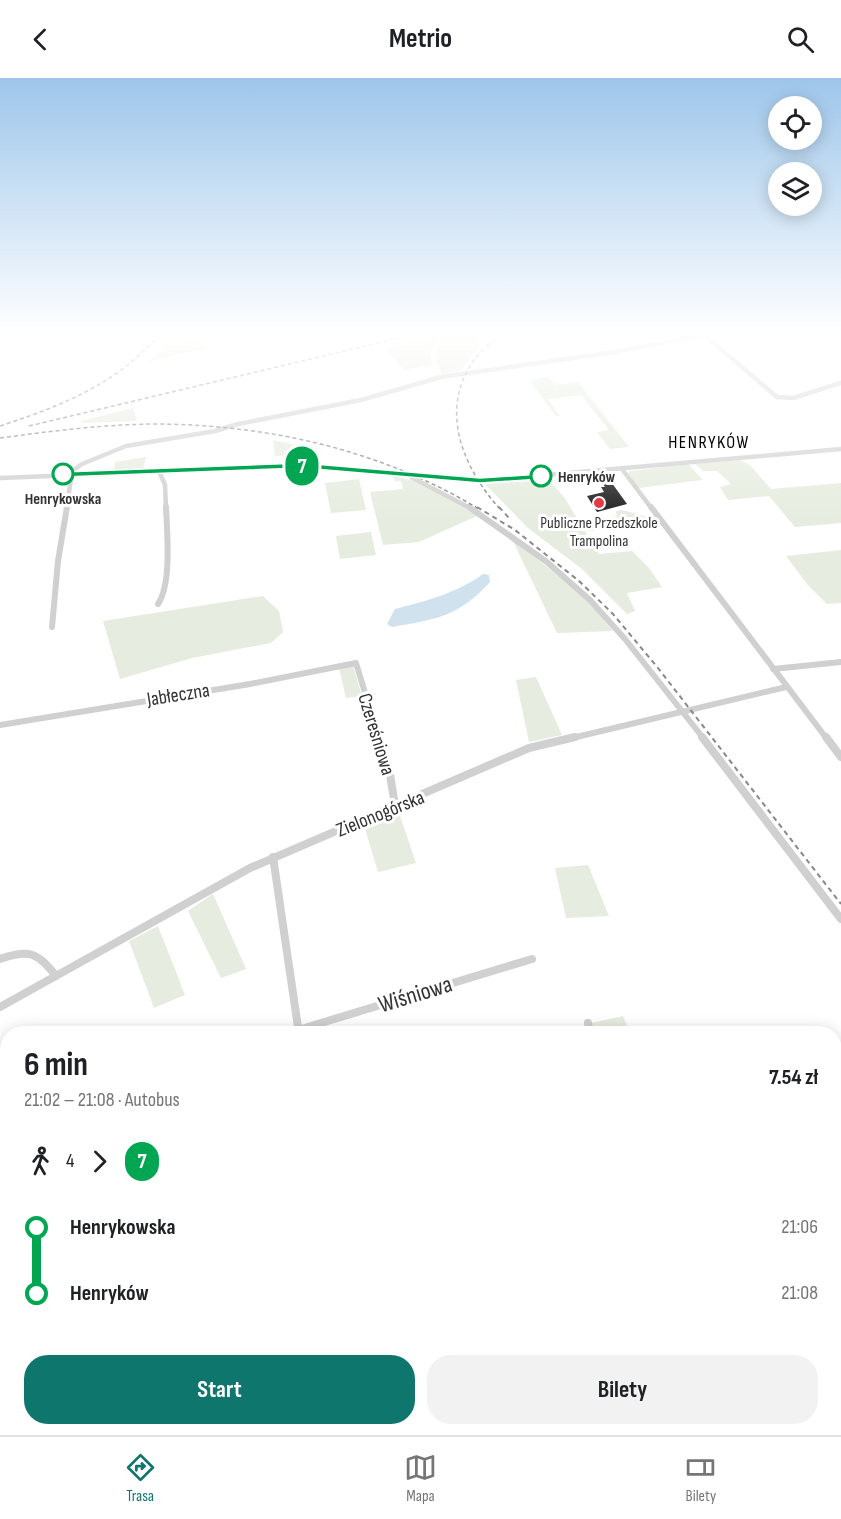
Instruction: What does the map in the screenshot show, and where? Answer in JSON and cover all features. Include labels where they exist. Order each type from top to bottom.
[{"type":"street","points":[[52,627],[70,474],[82,464],[126,446],[215,431],[238,424],[374,396]]},
{"type":"street","points":[[776,396],[798,396]]},
{"type":"street","points":[[0,478],[302,466],[489,480],[841,449]]},
{"type":"street","points":[[622,469],[841,757]]},
{"type":"street","points":[[158,604],[164,595],[167,547],[165,485],[159,471]]},
{"type":"street","points":[[406,475],[420,480],[480,513],[565,577],[590,600],[625,639],[755,804],[841,919]]},
{"type":"street","points":[[773,669],[841,662]]},
{"type":"street","name":"Jabłeczna","points":[[0,725],[250,684],[356,663]]},
{"type":"street","name":"Czereśniowa","points":[[356,663],[390,775],[395,806]]},
{"type":"street","name":"Zielonogórska","points":[[0,1007],[249,868],[459,780],[529,748],[786,687]]},
{"type":"street","name":"Wiśniowa","points":[[273,857],[298,1026]]},
{"type":"street","points":[[0,959],[16,953],[31,952],[41,957],[56,976]]},
{"type":"street","name":"Wiśniowa","points":[[318,1026],[532,959]]},
{"type":"shaded area","points":[[541,396],[570,396],[548,399],[560,416],[556,416]]},
{"type":"shaded area","points":[[582,396],[589,396],[629,447],[610,449],[597,432],[609,430]]},
{"type":"shaded area","points":[[133,408],[137,421],[80,423],[81,421]]},
{"type":"shaded area","points":[[273,440],[316,449],[313,452],[304,451],[301,462],[295,462],[296,455],[275,456]]},
{"type":"shaded area","points":[[146,457],[143,469],[114,471],[115,462]]},
{"type":"shaded area","points":[[740,460],[750,465],[771,489],[841,483],[841,523],[795,527],[769,496],[728,500],[720,487],[731,484],[717,471],[703,471],[695,464]]},
{"type":"shaded area","points":[[688,464],[703,480],[638,488],[628,473],[630,471]]},
{"type":"shaded area","points":[[393,476],[420,482],[479,515],[419,542],[383,545],[370,492],[403,489],[401,481],[395,481]]},
{"type":"shaded area","points":[[359,479],[366,510],[331,513],[325,483]]},
{"type":"shaded area","points":[[549,480],[564,497],[599,554],[632,551],[649,568],[662,587],[627,593],[635,611],[627,614],[582,569],[528,528],[485,484]]},
{"type":"shaded area","points":[[622,510],[651,518],[653,521],[643,522],[643,525],[589,531],[585,525],[600,523],[600,520],[617,516],[616,511]]},
{"type":"shaded area","points":[[371,532],[376,555],[340,559],[336,536]]},
{"type":"shaded area","points":[[512,539],[585,597],[613,631],[557,633]]},
{"type":"shaded area","points":[[841,550],[841,603],[827,604],[807,584],[786,556]]},
{"type":"shaded area","points":[[263,596],[279,611],[283,632],[271,643],[192,658],[120,679],[103,621]]},
{"type":"shaded area","points":[[353,666],[362,696],[346,698],[339,668]]},
{"type":"shaded area","points":[[536,677],[562,735],[529,742],[516,680]]},
{"type":"shaded area","points":[[398,810],[416,863],[378,872],[364,825]]},
{"type":"shaded area","points":[[588,865],[609,916],[566,918],[555,868]]},
{"type":"shaded area","points":[[213,894],[246,969],[221,978],[188,911]]},
{"type":"shaded area","points":[[158,926],[185,995],[154,1008],[129,941]]},
{"type":"shaded area","points":[[623,1016],[627,1026],[592,1026],[591,1023]]},
{"type":"water","points":[[483,574],[489,575],[490,582],[457,610],[422,622],[392,627],[387,624],[395,609],[452,591]]},
{"type":"building","points":[[609,479],[627,504],[597,512],[587,496],[604,492],[601,487],[605,487],[600,480]]},
{"type":"railway","points":[[0,426],[76,396]]},
{"type":"railway","points":[[29,426],[154,396]]},
{"type":"railway","points":[[459,396],[457,414],[459,435],[465,455],[474,474],[500,509]]},
{"type":"railway","points":[[0,438],[79,428],[138,424],[200,426],[284,436],[325,445],[404,471],[479,509]]},
{"type":"railway","points":[[477,507],[515,530],[579,581],[613,614],[658,668],[841,904]]},
{"type":"railway","points":[[499,507],[509,518]]},
{"type":"bus line","name":"7","points":[[63,474],[302,466],[480,480],[541,476]]},
{"type":"place","name":"Henrykowska","points":[[63,474]]},
{"type":"place","name":"Henryków","points":[[541,476]]},
{"type":"place","name":"Publiczne Przedszkole Trampolina","points":[[599,503]]},
{"type":"district","name":"HENRYKÓW","points":[[709,442]]}]
